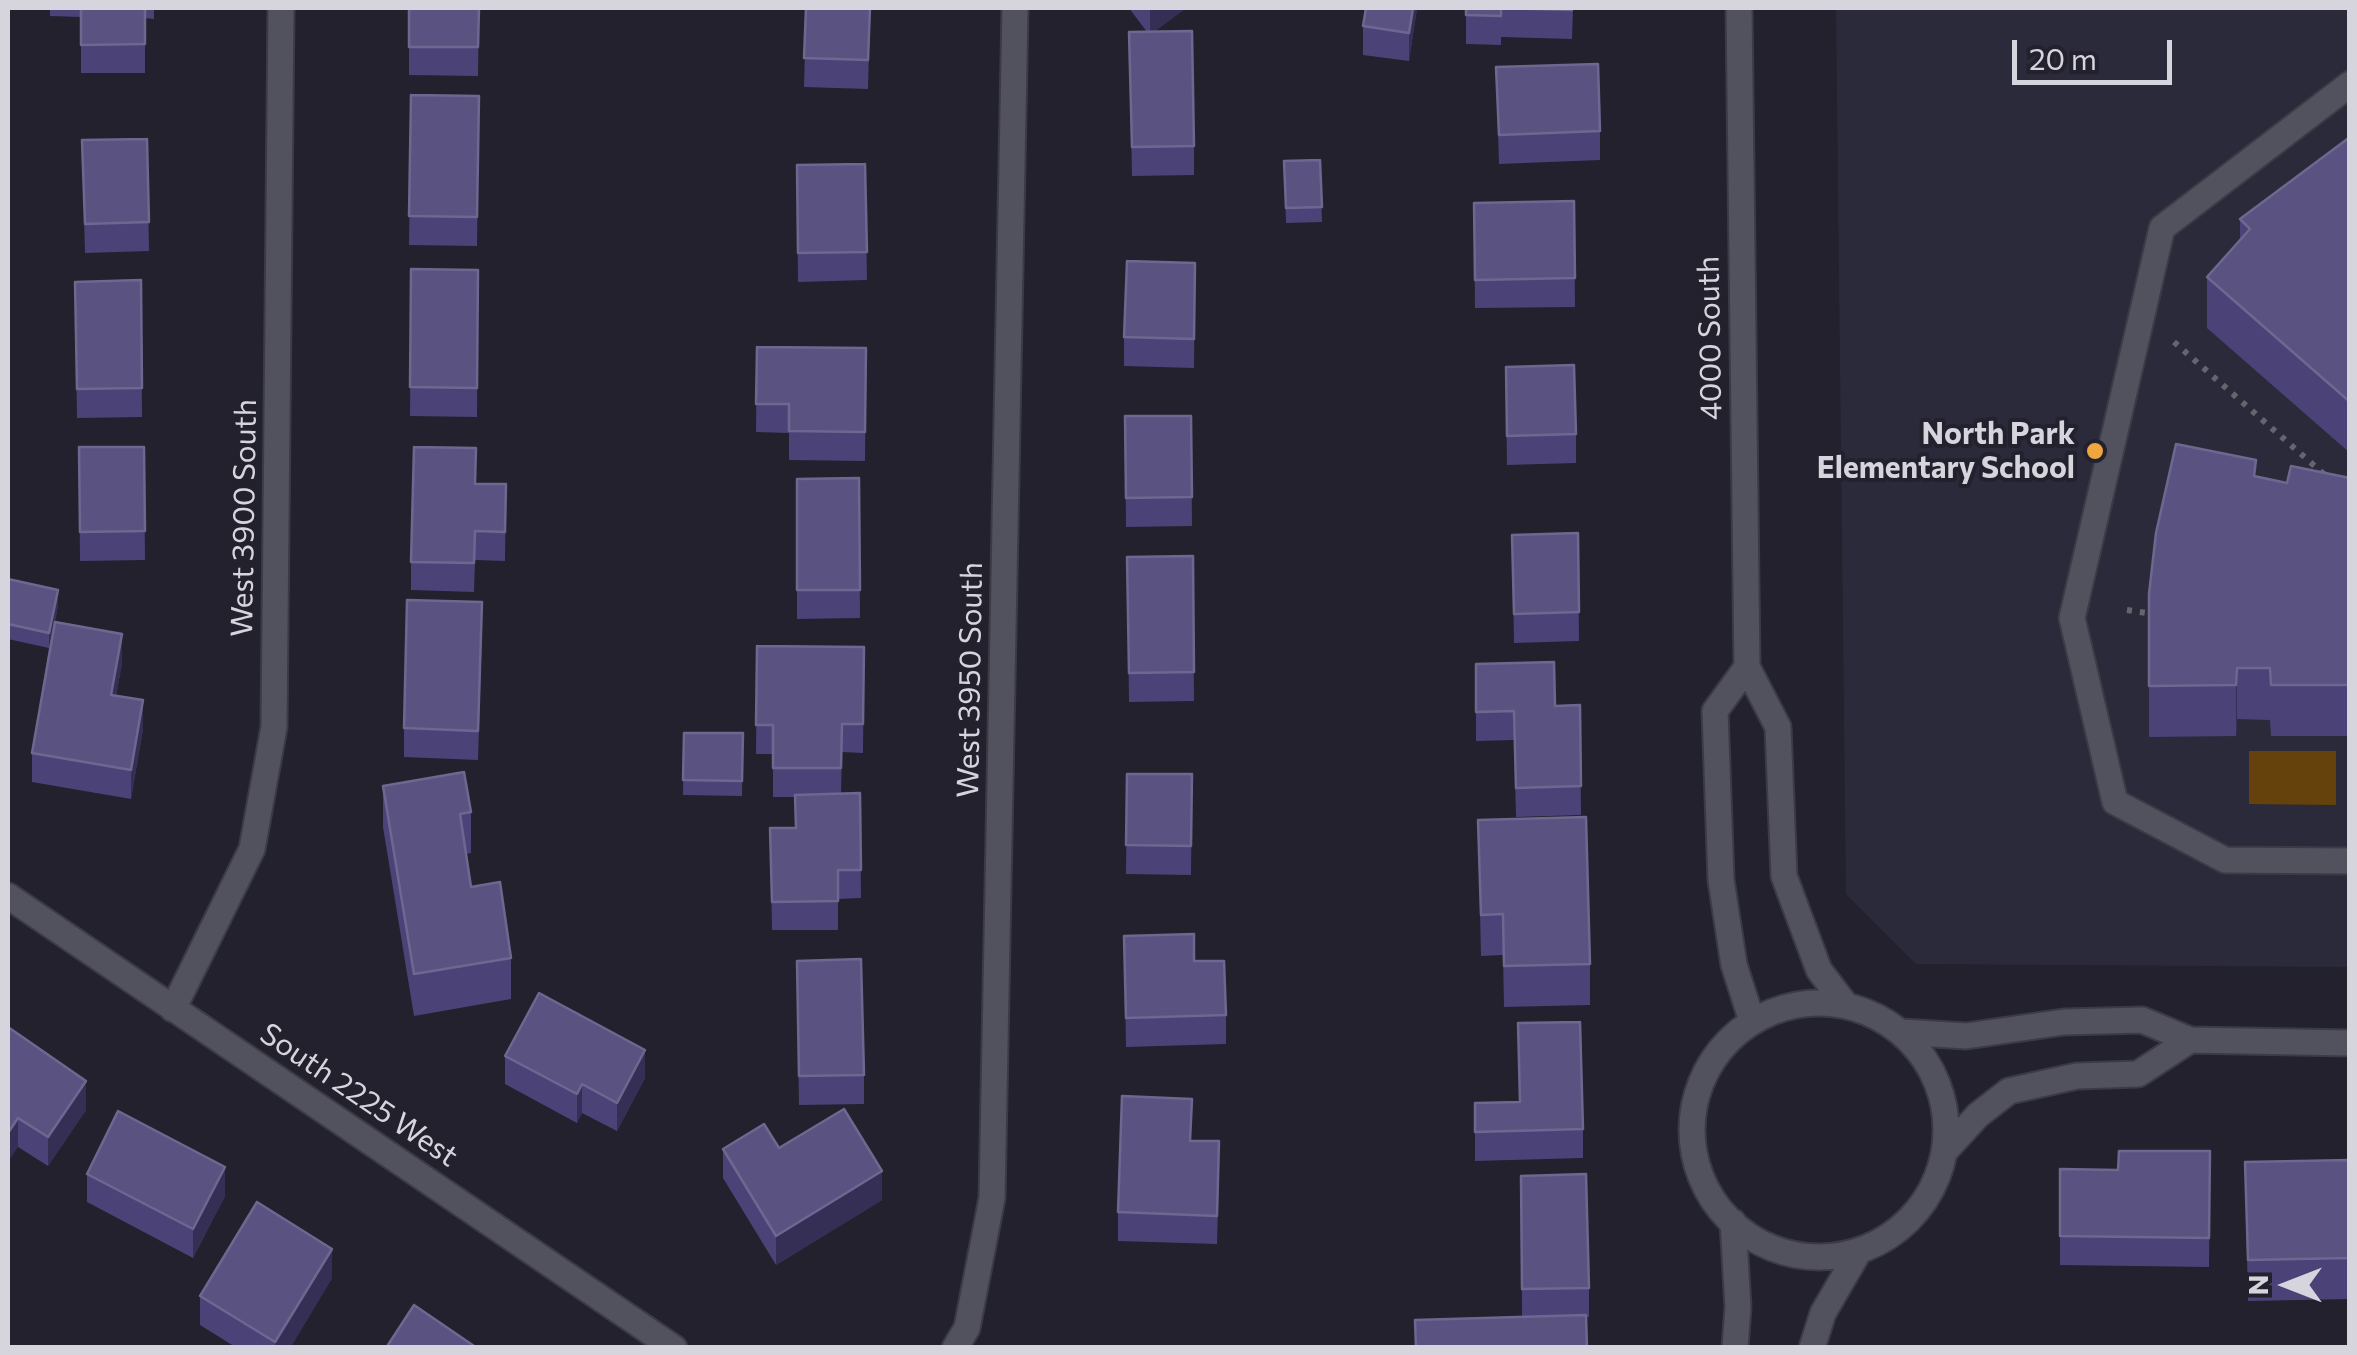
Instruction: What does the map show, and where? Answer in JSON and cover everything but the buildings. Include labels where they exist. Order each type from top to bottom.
[{"type":"street","name":"West 3900 South","points":[[174,1009],[252,849],[274,727],[282,8]]},
{"type":"street","name":"West 3950 South","points":[[955,1348],[967,1328],[992,1198],[1014,8]]},
{"type":"street","name":"4000 South","points":[[1739,8],[1747,667],[1778,727],[1784,876],[1818,970],[1845,1004]]},
{"type":"street","points":[[2350,84],[2162,228],[2072,618],[2114,802],[2226,860],[2350,862]]},
{"type":"street","points":[[1747,667],[1715,711],[1721,880],[1734,965],[1752,1021]]},
{"type":"street","name":"South 2225 West","points":[[8,896],[674,1348]]},
{"type":"street","points":[[1813,1002],[1845,1004],[1875,1014],[1902,1032],[1934,1077],[1946,1116],[1945,1151],[1935,1184],[1916,1212],[1890,1235],[1859,1250],[1826,1256],[1777,1254],[1732,1222],[1712,1196],[1698,1166],[1693,1133],[1696,1100],[1708,1069],[1726,1042],[1752,1021],[1782,1007],[1813,1002]]},
{"type":"street","points":[[1902,1032],[1966,1036],[2064,1022],[2142,1020],[2190,1040],[2350,1044]]},
{"type":"street","points":[[1945,1151],[1978,1114],[2009,1091],[2077,1076],[2138,1074],[2190,1040]]},
{"type":"street","points":[[1732,1222],[1738,1308],[1735,1348]]},
{"type":"street","points":[[1812,1348],[1823,1314],[1859,1250]]},
{"type":"path","points":[[2166,335],[2336,484]]},
{"type":"path","points":[[2127,610],[2153,614]]},
{"type":"shaded area","name":"North Park Elementary School","points":[[1836,8],[2349,8],[2349,967],[1916,964],[1846,894]]},
{"type":"shaded area","points":[[2249,751],[2336,751],[2336,805],[2249,804]]},
{"type":"place","name":"North Park Elementary School","points":[[2095,451]]}]
